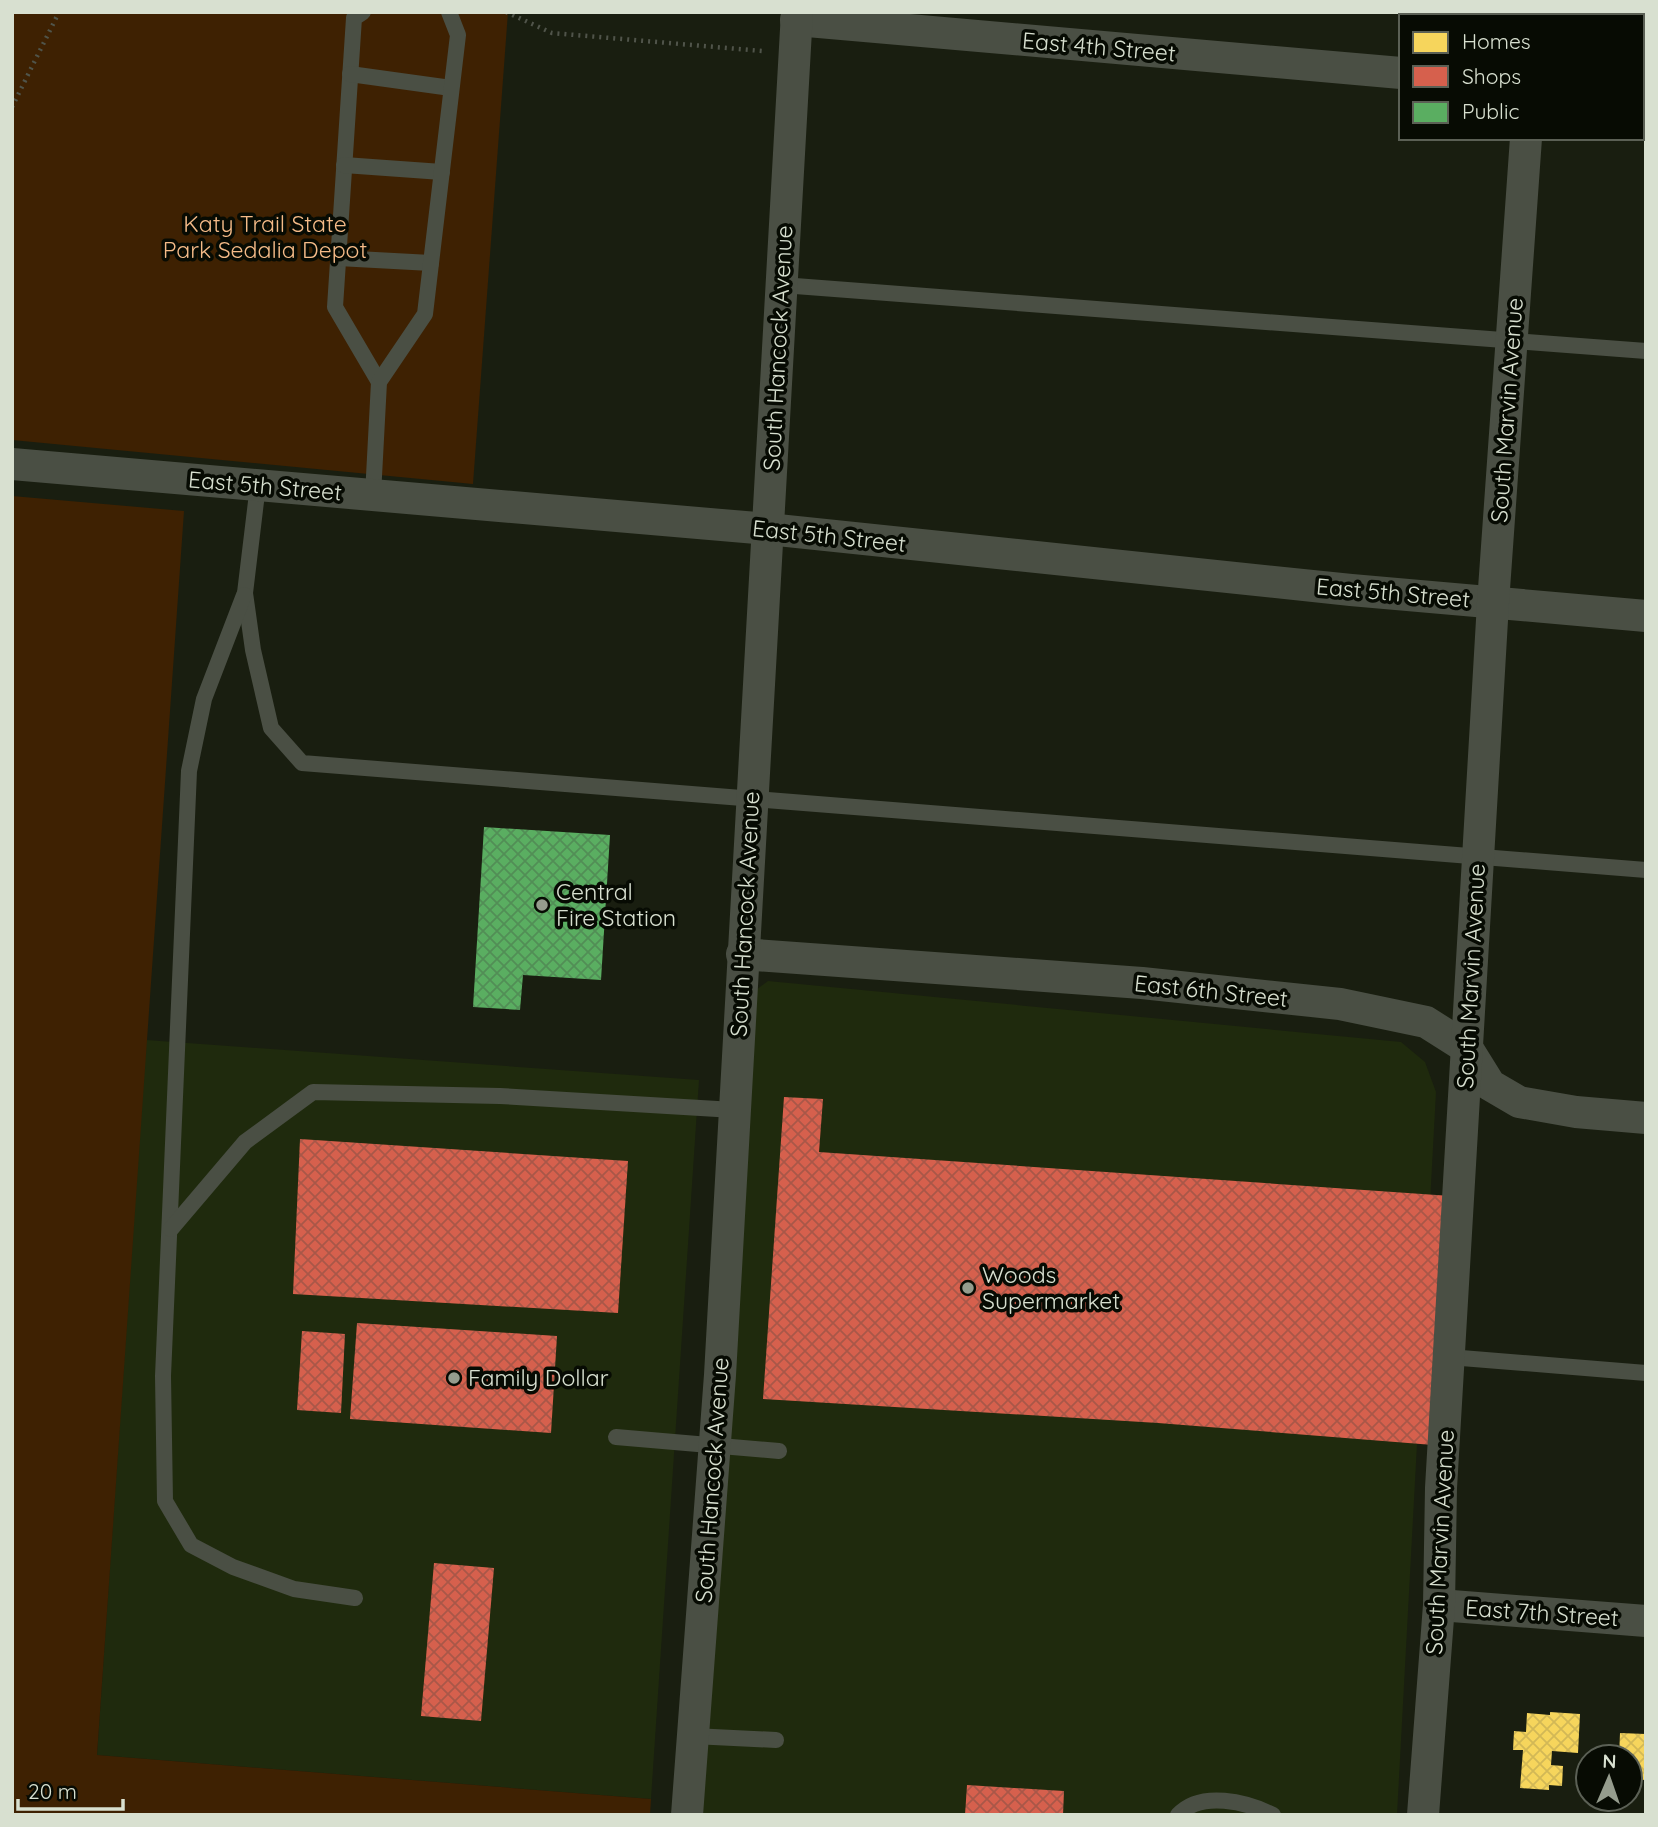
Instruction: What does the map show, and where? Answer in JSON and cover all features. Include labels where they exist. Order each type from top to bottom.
[{"type":"street","name":"East 4th Street","points":[[797,16],[1399,73]]},
{"type":"street","name":"South Hancock Avenue","points":[[687,1815],[716,1444],[797,16]]},
{"type":"street","name":"South Marvin Avenue","points":[[1423,1815],[1439,1605],[1449,1357],[1493,603],[1525,140]]},
{"type":"street","name":"East 5th Street","points":[[12,464],[768,530],[1646,616]]},
{"type":"street","name":"East 6th Street","points":[[742,954],[1142,983],[1340,1004],[1426,1023],[1467,1048],[1490,1085],[1519,1102],[1576,1112],[1646,1118]]},
{"type":"street","name":"East 7th Street","points":[[1439,1605],[1646,1621]]},
{"type":"lane","points":[[363,12],[354,18],[335,307],[379,382]]},
{"type":"lane","points":[[373,495],[379,382],[425,314],[458,35],[449,12]]},
{"type":"lane","points":[[350,74],[452,88]]},
{"type":"lane","points":[[344,165],[442,172]]},
{"type":"lane","points":[[338,258],[431,262]]},
{"type":"lane","points":[[782,285],[1646,351]]},
{"type":"lane","points":[[258,485],[245,593],[204,699],[189,771],[163,1376],[165,1501],[191,1545],[222,1561],[293,1589],[355,1598]]},
{"type":"lane","points":[[245,593],[253,650],[271,728],[302,762],[1646,870]]},
{"type":"lane","points":[[171,1229],[245,1142],[313,1093],[500,1096],[734,1110]]},
{"type":"lane","points":[[1449,1357],[1646,1373]]},
{"type":"lane","points":[[616,1437],[779,1451]]},
{"type":"lane","points":[[693,1736],[776,1740]]},
{"type":"lane","points":[[1178,1815],[1186,1807],[1214,1801],[1252,1805],[1273,1815]]},
{"type":"path","points":[[12,107],[59,12]]},
{"type":"path","points":[[506,12],[551,33],[765,52]]},
{"type":"shaded area","points":[[768,981],[1401,1042],[1425,1062],[1436,1092],[1397,1815],[702,1815],[749,995]]},
{"type":"shaded area","points":[[146,1040],[699,1080],[651,1799],[97,1755]]},
{"type":"green space","name":"Katy Trail State Park Sedalia Depot","points":[[12,12],[508,12],[473,484],[12,440]]},
{"type":"green space","points":[[12,496],[184,511],[97,1755],[651,1799],[650,1815],[12,1815]]},
{"type":"building: Homes","points":[[1550,1712],[1580,1714],[1579,1743],[1574,1743],[1574,1753],[1552,1751],[1551,1765],[1563,1766],[1562,1786],[1549,1785],[1549,1790],[1520,1788],[1523,1750],[1513,1750],[1514,1731],[1526,1732],[1527,1713],[1550,1715]]},
{"type":"building: Homes","points":[[1620,1733],[1646,1734],[1646,1780],[1644,1743],[1620,1743]]},
{"type":"building: Shops","points":[[784,1097],[823,1099],[819,1152],[1451,1196],[1433,1445],[1158,1423],[763,1399]]},
{"type":"building: Shops","points":[[300,1139],[628,1161],[618,1313],[293,1294]]},
{"type":"building: Shops","name":"Family Dollar","points":[[357,1323],[557,1336],[551,1433],[350,1419]]},
{"type":"building: Shops","points":[[302,1331],[345,1334],[341,1413],[297,1410]]},
{"type":"building: Shops","points":[[434,1563],[494,1568],[481,1721],[421,1716]]},
{"type":"building: Shops","points":[[967,1785],[1064,1791],[1063,1815],[965,1815]]},
{"type":"building: Public","name":"Central Fire Station","points":[[484,827],[610,835],[601,980],[523,975],[520,1010],[473,1007]]},
{"type":"place","name":"Central Fire Station","points":[[542,905]]},
{"type":"place","name":"Woods Supermarket","points":[[968,1288]]},
{"type":"place","name":"Family Dollar","points":[[454,1378]]}]
